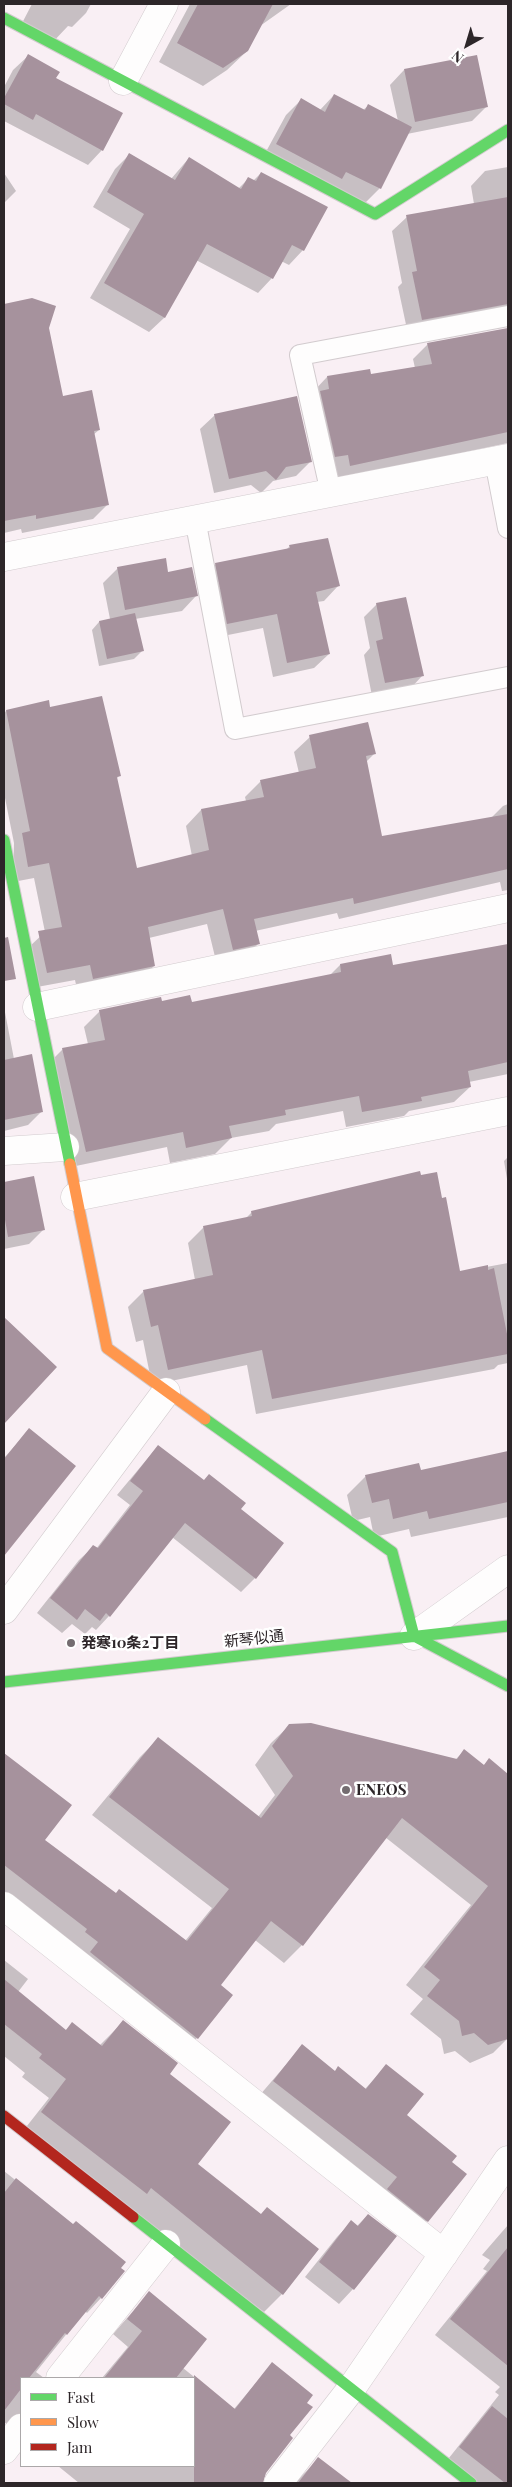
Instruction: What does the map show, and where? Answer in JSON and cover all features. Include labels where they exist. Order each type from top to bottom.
[{"type":"street","points":[[122,81],[164,4]]},
{"type":"street","points":[[4,18],[375,214],[508,130]]},
{"type":"street","points":[[4,557],[502,459]]},
{"type":"street","points":[[4,840],[107,1348],[392,1552],[414,1636],[508,1686]]},
{"type":"street","points":[[37,1007],[508,908]]},
{"type":"street","points":[[75,1197],[508,1111]]},
{"type":"street","points":[[4,1151],[65,1147]]},
{"type":"street","points":[[4,1610],[166,1392]]},
{"type":"street","points":[[414,1636],[508,1568]]},
{"type":"street","name":"新琴似通","points":[[4,1682],[508,1626]]},
{"type":"street","points":[[4,1906],[444,2254]]},
{"type":"street","points":[[4,2116],[471,2483]]},
{"type":"street","points":[[278,2483],[351,2389],[508,2160]]},
{"type":"street","points":[[61,2377],[166,2244]]},
{"type":"street","points":[[4,2450],[20,2429]]},
{"type":"lane","points":[[331,493],[300,356],[508,316]]},
{"type":"lane","points":[[502,459],[508,528]]},
{"type":"lane","points":[[195,520],[235,729],[508,678]]},
{"type":"building","points":[[198,4],[273,4],[248,51],[223,68],[177,43]]},
{"type":"building","points":[[28,54],[60,72],[56,78],[123,113],[103,151],[36,114],[33,120],[4,104],[4,98]]},
{"type":"building","points":[[477,55],[488,107],[415,122],[404,69]]},
{"type":"building","points":[[334,94],[365,110],[368,104],[412,127],[381,189],[346,172],[342,179],[276,144],[301,98],[325,112]]},
{"type":"building","points":[[129,153],[175,180],[189,157],[241,189],[248,177],[256,181],[261,172],[328,207],[304,251],[292,245],[273,279],[207,244],[165,318],[104,283],[144,214],[107,192]]},
{"type":"building","points":[[508,197],[508,304],[422,320],[412,272],[417,271],[406,215]]},
{"type":"building","points":[[32,298],[56,306],[49,328],[63,396],[92,390],[100,430],[94,431],[109,505],[36,519],[36,515],[4,521],[4,304]]},
{"type":"building","points":[[508,328],[508,432],[350,466],[348,455],[335,457],[320,391],[329,389],[327,376],[370,369],[371,374],[432,364],[427,343]]},
{"type":"building","points":[[297,396],[312,462],[286,467],[276,480],[266,471],[229,479],[214,414]]},
{"type":"building","points":[[328,538],[340,586],[316,592],[330,654],[287,663],[277,614],[227,624],[215,563],[290,548],[289,545]]},
{"type":"building","points":[[166,558],[168,572],[192,567],[198,596],[125,610],[117,567]]},
{"type":"building","points":[[406,597],[424,676],[385,683],[376,641],[383,639],[376,603]]},
{"type":"building","points":[[135,613],[144,651],[107,659],[99,621]]},
{"type":"building","points":[[102,696],[121,776],[117,777],[137,868],[209,850],[201,809],[264,797],[260,780],[316,768],[309,735],[368,722],[376,754],[366,756],[382,836],[508,814],[508,869],[354,904],[353,898],[254,919],[260,944],[233,950],[223,909],[148,927],[155,966],[93,979],[90,965],[47,973],[38,931],[62,927],[49,863],[28,867],[22,833],[30,831],[6,710],[49,700],[50,707]]},
{"type":"building","points":[[8,937],[16,979],[4,981],[4,938]]},
{"type":"building","points":[[508,944],[508,1062],[468,1071],[471,1087],[421,1097],[422,1101],[362,1112],[359,1096],[285,1110],[286,1115],[229,1126],[232,1138],[186,1148],[183,1132],[86,1152],[62,1048],[105,1040],[99,1010],[161,997],[162,1001],[190,995],[192,1002],[341,972],[340,964],[391,954],[393,965]]},
{"type":"building","points":[[32,1054],[43,1112],[4,1120],[4,1060]]},
{"type":"building","points":[[420,1171],[421,1175],[437,1172],[442,1198],[446,1197],[460,1271],[488,1265],[488,1270],[494,1268],[508,1339],[508,1354],[272,1399],[262,1350],[168,1370],[158,1325],[151,1327],[143,1290],[213,1275],[203,1226],[252,1216],[251,1211]]},
{"type":"building","points":[[34,1176],[45,1230],[8,1237],[4,1214],[4,1182]]},
{"type":"building","points":[[4,1317],[57,1367],[4,1424]]},
{"type":"building","points":[[29,1428],[76,1466],[4,1556],[4,1459]]},
{"type":"building","points":[[158,1445],[204,1480],[209,1474],[246,1503],[241,1509],[284,1543],[256,1579],[185,1523],[110,1617],[106,1613],[100,1621],[85,1609],[77,1620],[50,1598],[93,1545],[98,1548],[143,1491],[130,1481]]},
{"type":"building","points":[[508,1451],[508,1502],[429,1519],[427,1511],[393,1519],[389,1499],[372,1503],[365,1475],[419,1463],[421,1470]]},
{"type":"building","points":[[311,1723],[457,1759],[464,1749],[484,1765],[489,1758],[508,1774],[508,2039],[488,2045],[474,2033],[462,2036],[459,2021],[427,1996],[440,1980],[424,1967],[488,1886],[402,1818],[303,1946],[271,1921],[221,1985],[233,1995],[198,2039],[90,1952],[98,1942],[85,1932],[87,1929],[4,1865],[4,1753],[72,1805],[45,1840],[116,1893],[119,1889],[187,1941],[229,1889],[109,1797],[158,1737],[261,1818],[293,1776],[272,1746],[289,1724]]},
{"type":"building","points":[[4,1979],[66,2030],[72,2022],[102,2046],[123,2020],[178,2063],[170,2074],[231,2122],[198,2164],[261,2214],[267,2207],[319,2249],[283,2295],[151,2188],[147,2194],[41,2112],[66,2079],[39,2058],[42,2054],[4,2024]]},
{"type":"building","points":[[302,2044],[335,2071],[338,2066],[366,2089],[386,2064],[424,2094],[407,2115],[457,2156],[452,2162],[467,2174],[428,2222],[387,2189],[397,2177],[273,2081]]},
{"type":"building","points":[[16,2178],[73,2224],[76,2221],[126,2262],[121,2268],[125,2271],[102,2299],[99,2296],[67,2335],[65,2333],[30,2377],[20,2377],[20,2390],[4,2411],[4,2193]]},
{"type":"building","points":[[368,2214],[397,2236],[354,2290],[319,2262],[351,2220],[358,2226]]},
{"type":"building","points":[[508,2247],[508,2366],[450,2319]]},
{"type":"building","points":[[149,2291],[207,2339],[177,2377],[105,2377],[142,2331],[127,2319]]},
{"type":"building","points":[[272,2362],[313,2395],[307,2403],[313,2407],[290,2435],[293,2438],[266,2473],[263,2483],[194,2483],[194,2375],[235,2409]]},
{"type":"building","points":[[492,2406],[508,2419],[508,2483],[505,2483],[459,2447]]},
{"type":"building","points":[[318,2457],[352,2483],[298,2483]]},
{"type":"traffic: fast","points":[[4,18],[375,214],[508,130]]},
{"type":"traffic: fast","points":[[4,840],[70,1164]]},
{"type":"traffic: fast","points":[[205,1419],[392,1552],[414,1636],[508,1686]]},
{"type":"traffic: fast","points":[[4,1682],[508,1626]]},
{"type":"traffic: fast","points":[[133,2217],[471,2483]]},
{"type":"traffic: slow","points":[[70,1164],[107,1348],[205,1419]]},
{"type":"traffic: jam","points":[[4,2116],[133,2217]]},
{"type":"place","name":"発寒10条2丁目","points":[[71,1643]]},
{"type":"place","name":"ENEOS","points":[[346,1790]]}]
